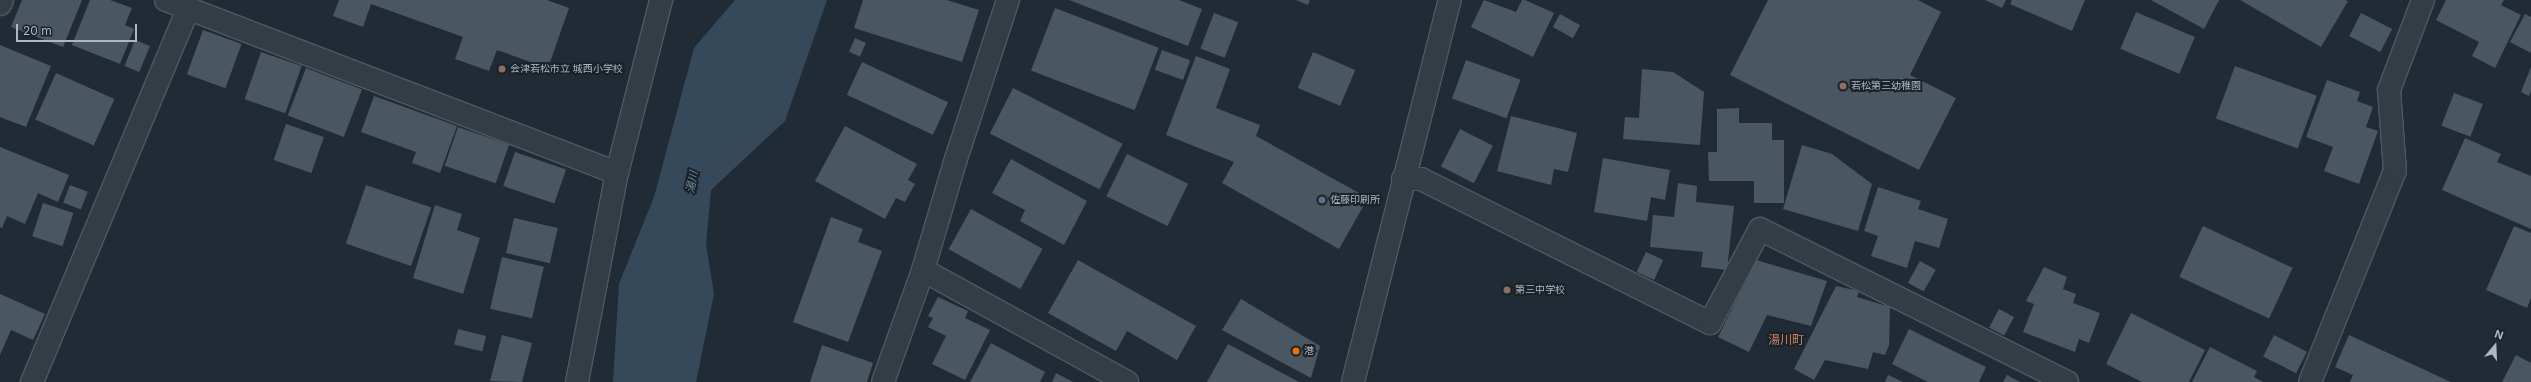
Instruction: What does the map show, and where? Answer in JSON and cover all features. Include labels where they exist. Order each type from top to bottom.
[{"type":"street","points":[[0,4],[2,0]]},
{"type":"street","points":[[166,0],[617,173]]},
{"type":"street","points":[[577,382],[617,173],[661,0]]},
{"type":"street","points":[[883,382],[923,270],[955,162],[1008,0]]},
{"type":"street","points":[[1353,382],[1403,179],[1450,0]]},
{"type":"street","points":[[2310,382],[2395,171],[2389,90],[2423,0]]},
{"type":"street","points":[[32,382],[188,9]]},
{"type":"street","points":[[1403,179],[1421,179],[1710,322],[1760,229],[2067,382]]},
{"type":"street","points":[[923,270],[1127,382]]},
{"type":"water","name":"湯川","points":[[735,0],[827,0],[785,121],[711,190],[706,244],[714,294],[696,382],[613,382],[619,284],[654,197],[694,48]]},
{"type":"building","points":[[22,0],[82,0],[63,47],[11,27]]},
{"type":"building","points":[[90,0],[110,0],[132,8],[125,25],[134,29],[120,64],[72,45]]},
{"type":"building","points":[[339,0],[547,0],[569,8],[548,68],[497,50],[489,71],[455,59],[463,37],[371,4],[363,27],[333,16]]},
{"type":"building","points":[[863,0],[947,0],[979,10],[962,62],[854,28]]},
{"type":"building","points":[[1069,0],[1179,0],[1202,9],[1188,46]]},
{"type":"building","points":[[1296,0],[1310,0],[1308,5]]},
{"type":"building","points":[[1484,0],[1516,12],[1522,0],[1525,0],[1554,13],[1533,57],[1471,27]]},
{"type":"building","name":"若松第三幼稚園","points":[[1768,0],[1918,0],[1941,12],[1910,75],[1956,98],[1919,170],[1730,75]]},
{"type":"building","points":[[1985,0],[2006,0],[2002,8]]},
{"type":"building","points":[[2012,0],[2085,0],[2072,31],[2010,4]]},
{"type":"building","points":[[2151,0],[2219,0],[2204,29]]},
{"type":"building","points":[[2240,0],[2345,0],[2348,1],[2321,47]]},
{"type":"building","points":[[2446,0],[2504,0],[2501,5],[2521,15],[2495,68],[2472,56],[2479,42],[2436,20]]},
{"type":"building","points":[[1055,8],[1159,48],[1135,110],[1031,71]]},
{"type":"building","points":[[2136,12],[2195,37],[2179,74],[2120,49]]},
{"type":"building","points":[[1214,13],[1238,22],[1225,58],[1200,48]]},
{"type":"building","points":[[2361,13],[2392,29],[2380,52],[2349,36]]},
{"type":"building","points":[[1560,14],[1580,25],[1573,38],[1553,27]]},
{"type":"building","points":[[2525,14],[2531,17],[2531,53],[2510,42]]},
{"type":"building","points":[[203,30],[242,44],[225,88],[187,74]]},
{"type":"building","points":[[855,38],[866,43],[860,57],[849,52]]},
{"type":"building","points":[[135,40],[150,46],[139,72],[125,66]]},
{"type":"building","points":[[0,45],[51,66],[26,127],[0,117]]},
{"type":"building","points":[[1162,50],[1190,60],[1183,80],[1155,70]]},
{"type":"building","points":[[261,52],[302,66],[285,113],[245,99]]},
{"type":"building","points":[[1313,52],[1355,70],[1340,106],[1298,88]]},
{"type":"building","points":[[1196,56],[1230,69],[1216,108],[1260,125],[1256,136],[1368,198],[1339,249],[1222,183],[1234,162],[1166,135]]},
{"type":"building","points":[[1466,60],[1521,80],[1506,118],[1452,99]]},
{"type":"building","points":[[862,62],[948,102],[933,135],[847,95]]},
{"type":"building","points":[[2235,66],[2317,96],[2298,148],[2216,119]]},
{"type":"building","points":[[2531,67],[2531,91],[2529,96],[2521,92]]},
{"type":"building","points":[[306,68],[362,90],[344,137],[288,116]]},
{"type":"building","points":[[1642,69],[1673,72],[1704,92],[1700,145],[1623,139],[1625,117],[1639,118]]},
{"type":"building","points":[[56,73],[114,99],[94,146],[35,120]]},
{"type":"building","points":[[2327,80],[2360,92],[2357,101],[2373,107],[2366,127],[2378,131],[2359,184],[2324,171],[2333,147],[2306,137]]},
{"type":"building","points":[[1013,88],[1123,144],[1099,189],[990,133]]},
{"type":"building","points":[[2454,93],[2483,104],[2470,137],[2441,126]]},
{"type":"building","points":[[374,96],[457,126],[440,173],[412,163],[416,152],[361,132]]},
{"type":"building","points":[[1739,108],[1739,123],[1772,123],[1772,140],[1784,140],[1784,203],[1754,203],[1754,181],[1709,181],[1708,152],[1717,152],[1717,109]]},
{"type":"building","points":[[1511,116],[1577,133],[1568,172],[1554,169],[1551,185],[1497,171]]},
{"type":"building","points":[[286,124],[324,137],[311,173],[274,160]]},
{"type":"building","points":[[845,126],[917,164],[908,180],[915,184],[905,202],[896,198],[885,219],[815,181]]},
{"type":"building","points":[[458,127],[509,145],[496,183],[445,166]]},
{"type":"building","points":[[1460,129],[1493,146],[1474,183],[1441,166]]},
{"type":"building","points":[[2465,138],[2501,154],[2497,162],[2531,176],[2531,229],[2442,190]]},
{"type":"building","points":[[1802,145],[1832,154],[1872,184],[1858,231],[1783,209]]},
{"type":"building","points":[[0,147],[69,175],[58,202],[38,193],[25,224],[7,216],[2,228],[0,227]]},
{"type":"building","points":[[515,152],[566,170],[554,204],[503,186]]},
{"type":"building","points":[[1127,154],[1188,184],[1168,226],[1106,196]]},
{"type":"building","points":[[1603,158],[1670,170],[1665,200],[1651,197],[1647,221],[1594,212]]},
{"type":"building","points":[[1011,159],[1087,201],[1064,245],[1020,221],[1025,210],[992,193]]},
{"type":"building","points":[[1678,183],[1697,186],[1696,202],[1734,206],[1727,270],[1701,267],[1703,252],[1650,247],[1653,215],[1674,217]]},
{"type":"building","points":[[70,185],[88,192],[81,210],[63,203]]},
{"type":"building","points":[[366,185],[431,207],[411,266],[346,244]]},
{"type":"building","points":[[1878,187],[1921,201],[1918,209],[1948,219],[1939,248],[1915,241],[1907,268],[1871,256],[1878,236],[1864,231]]},
{"type":"building","points":[[43,203],[73,213],[63,246],[32,236]]},
{"type":"building","points":[[435,205],[462,214],[457,230],[480,238],[463,294],[413,278]]},
{"type":"building","points":[[971,209],[1043,249],[1020,289],[949,249]]},
{"type":"building","points":[[831,217],[863,229],[858,242],[882,251],[848,342],[793,322]]},
{"type":"building","points":[[514,218],[558,228],[550,263],[506,253]]},
{"type":"building","points":[[2203,226],[2293,268],[2269,319],[2179,277]]},
{"type":"building","points":[[2514,226],[2531,233],[2531,298],[2527,308],[2486,290]]},
{"type":"building","points":[[1646,252],[1663,260],[1654,280],[1637,272]]},
{"type":"building","points":[[502,257],[544,267],[532,318],[490,309]]},
{"type":"building","points":[[1078,260],[1196,326],[1177,360],[1127,331],[1116,351],[1048,313]]},
{"type":"building","points":[[1756,260],[1827,281],[1811,326],[1767,315],[1749,352],[1718,337]]},
{"type":"building","points":[[1920,261],[1936,270],[1924,292],[1908,283]]},
{"type":"building","points":[[2044,267],[2067,277],[2063,289],[2076,294],[2073,303],[2100,313],[2089,343],[2079,339],[2075,352],[2023,332],[2034,304],[2026,301]]},
{"type":"building","points":[[1836,286],[1859,291],[1857,297],[1890,307],[1889,345],[1885,355],[1873,352],[1868,369],[1825,360],[1814,380],[1794,369]]},
{"type":"building","points":[[0,294],[45,314],[33,340],[11,330],[0,355]]},
{"type":"building","points":[[938,297],[968,311],[965,318],[990,330],[965,380],[932,364],[946,336],[928,327],[933,318],[928,316]]},
{"type":"building","points":[[1241,299],[1320,346],[1311,378],[1222,330]]},
{"type":"building","points":[[1999,309],[2014,317],[2004,336],[1989,328]]},
{"type":"building","points":[[2131,313],[2205,350],[2189,382],[2142,382],[2106,364]]},
{"type":"building","points":[[458,329],[486,336],[482,352],[454,345]]},
{"type":"building","points":[[1909,329],[1986,367],[1979,382],[1928,382],[1892,364]]},
{"type":"building","points":[[502,335],[532,343],[522,382],[490,381]]},
{"type":"building","points":[[2274,335],[2307,352],[2296,373],[2263,356]]},
{"type":"building","points":[[2349,335],[2451,382],[2350,382],[2353,375],[2335,367]]},
{"type":"building","points":[[991,343],[1045,372],[1040,382],[970,382]]},
{"type":"building","points":[[1228,344],[1299,382],[1207,382]]},
{"type":"building","points":[[822,345],[873,363],[867,382],[810,382]]},
{"type":"building","points":[[2210,347],[2257,371],[2254,377],[2263,382],[2192,382]]},
{"type":"building","points":[[2516,355],[2531,363],[2531,382],[2502,382]]},
{"type":"building","points":[[1056,373],[1073,382],[1052,382]]},
{"type":"building","points":[[1888,375],[1903,382],[1885,382]]},
{"type":"building","points":[[2007,375],[2020,382],[2003,382]]},
{"type":"place","name":"会津若松市立 城西小学校","points":[[502,69]]},
{"type":"place","name":"若松第三幼稚園","points":[[1843,86]]},
{"type":"place","name":"佐藤印刷所","points":[[1322,200]]},
{"type":"place","name":"第三中学校","points":[[1507,290]]},
{"type":"place","name":"港","points":[[1296,351]]},
{"type":"district","name":"湯川町","points":[[1786,340]]}]
